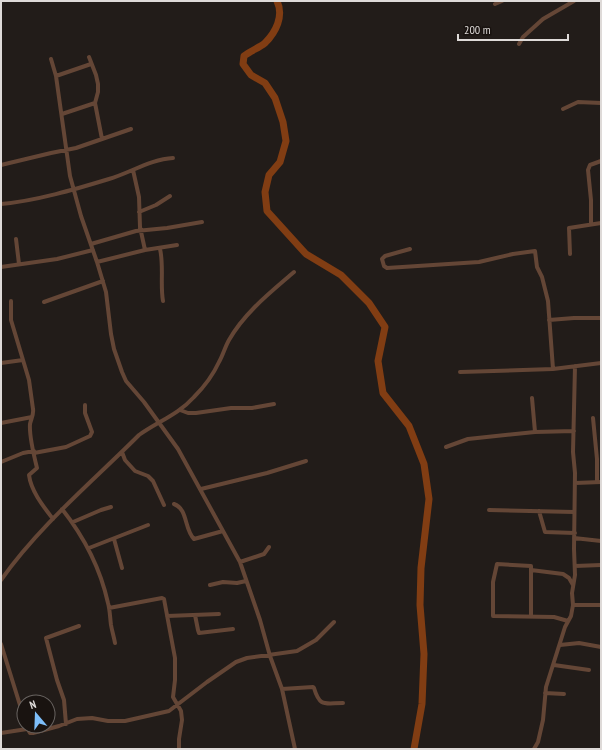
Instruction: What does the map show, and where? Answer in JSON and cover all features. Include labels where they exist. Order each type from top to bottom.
[{"type":"street","points":[[495,4],[502,1]]},
{"type":"street","points":[[519,44],[523,37],[543,19],[574,1]]},
{"type":"street","points":[[89,57],[96,75],[98,97],[95,103],[102,139]]},
{"type":"street","points":[[51,59],[56,76],[66,149],[74,189],[81,216],[108,299],[111,334],[114,349],[122,372],[126,381],[144,402],[178,449],[240,562],[282,689],[295,749]]},
{"type":"street","points":[[56,76],[91,64]]},
{"type":"street","points":[[563,109],[578,102],[601,103]]},
{"type":"street","points":[[62,114],[95,103]]},
{"type":"street","points":[[1,166],[66,149],[76,148],[131,129]]},
{"type":"street","points":[[1,204],[29,200],[74,189],[110,179],[156,161],[174,158]]},
{"type":"street","points":[[591,224],[591,200],[588,170],[590,165],[601,161]]},
{"type":"street","points":[[133,170],[139,197],[140,231],[145,250]]},
{"type":"street","points":[[139,212],[156,206],[170,196]]},
{"type":"street","points":[[91,244],[140,231],[202,222]]},
{"type":"street","points":[[570,254],[569,228],[601,223]]},
{"type":"street","points":[[16,239],[19,264]]},
{"type":"street","points":[[97,262],[145,250],[160,249],[177,245]]},
{"type":"street","points":[[160,249],[162,262],[163,301]]},
{"type":"street","points":[[410,249],[385,256],[382,259],[382,262],[387,268],[410,267],[479,262],[513,254],[535,251],[537,267],[542,277],[548,301],[553,369]]},
{"type":"street","points":[[1,268],[58,259],[93,250]]},
{"type":"street","points":[[1,580],[62,509],[139,435],[180,410],[196,396],[210,379],[219,363],[228,341],[238,327],[256,306],[294,272]]},
{"type":"street","points":[[44,302],[103,281]]},
{"type":"street","points":[[11,301],[11,320],[29,380],[33,409],[30,431],[37,468],[29,475],[29,479],[38,499],[53,519]]},
{"type":"street","points":[[549,320],[601,318]]},
{"type":"street","points":[[1,363],[23,360]]},
{"type":"street","points":[[460,372],[553,369],[601,363]]},
{"type":"street","points":[[534,749],[538,742],[543,720],[545,693],[568,621],[571,616],[573,605],[575,566],[575,483],[573,452],[575,366]]},
{"type":"street","points":[[532,398],[535,432]]},
{"type":"street","points":[[180,410],[188,413],[231,408],[252,408],[274,404]]},
{"type":"street","points":[[1,462],[22,453],[66,447],[90,436],[92,432],[85,412],[85,405]]},
{"type":"street","points":[[1,423],[32,417]]},
{"type":"street","points":[[575,483],[599,482],[593,418]]},
{"type":"street","points":[[446,447],[468,439],[535,432],[574,431]]},
{"type":"street","points":[[122,452],[125,460],[135,472],[148,476],[153,480],[164,505]]},
{"type":"street","points":[[201,489],[267,473],[306,461]]},
{"type":"street","points":[[174,504],[181,509],[188,529],[194,539],[223,531]]},
{"type":"street","points":[[73,522],[111,507]]},
{"type":"street","points":[[62,509],[73,522],[89,548],[100,575],[110,608],[111,624],[115,643]]},
{"type":"street","points":[[489,510],[508,512],[574,512]]},
{"type":"street","points":[[539,511],[545,532],[574,535],[601,541]]},
{"type":"street","points":[[89,548],[148,525]]},
{"type":"street","points":[[114,539],[122,568]]},
{"type":"street","points":[[240,562],[264,554],[269,547]]},
{"type":"street","points":[[531,616],[531,566],[497,564],[493,582],[493,616],[554,617],[568,621]]},
{"type":"street","points":[[575,566],[601,565]]},
{"type":"street","points":[[531,570],[563,574],[569,578],[573,586]]},
{"type":"street","points":[[210,585],[223,582],[233,584],[246,581]]},
{"type":"street","points":[[110,608],[162,598],[164,599],[175,658],[173,696],[181,711],[182,720],[179,749]]},
{"type":"street","points":[[573,605],[601,605]]},
{"type":"street","points":[[167,616],[219,614]]},
{"type":"street","points":[[195,615],[199,633],[233,629]]},
{"type":"street","points":[[56,726],[77,719],[92,718],[108,721],[133,720],[169,711],[236,662],[247,658],[270,656],[297,651],[316,640],[334,622]]},
{"type":"street","points":[[66,724],[64,700],[46,638],[79,626]]},
{"type":"street","points":[[560,645],[579,643],[601,647]]},
{"type":"street","points":[[1,644],[17,694]]},
{"type":"street","points":[[554,665],[589,670]]},
{"type":"street","points":[[282,689],[313,687],[317,698],[322,702],[343,703]]},
{"type":"street","points":[[545,693],[564,694]]},
{"type":"street","points":[[1,733],[16,730]]},
{"type":"waterway","points":[[277,1],[280,12],[278,24],[265,43],[244,56],[243,64],[251,75],[265,83],[275,98],[283,122],[286,141],[280,162],[269,175],[265,192],[267,211],[306,254],[341,275],[369,303],[385,327],[378,361],[383,393],[409,426],[424,464],[429,499],[421,568],[420,605],[424,654],[422,704],[414,749]]}]
